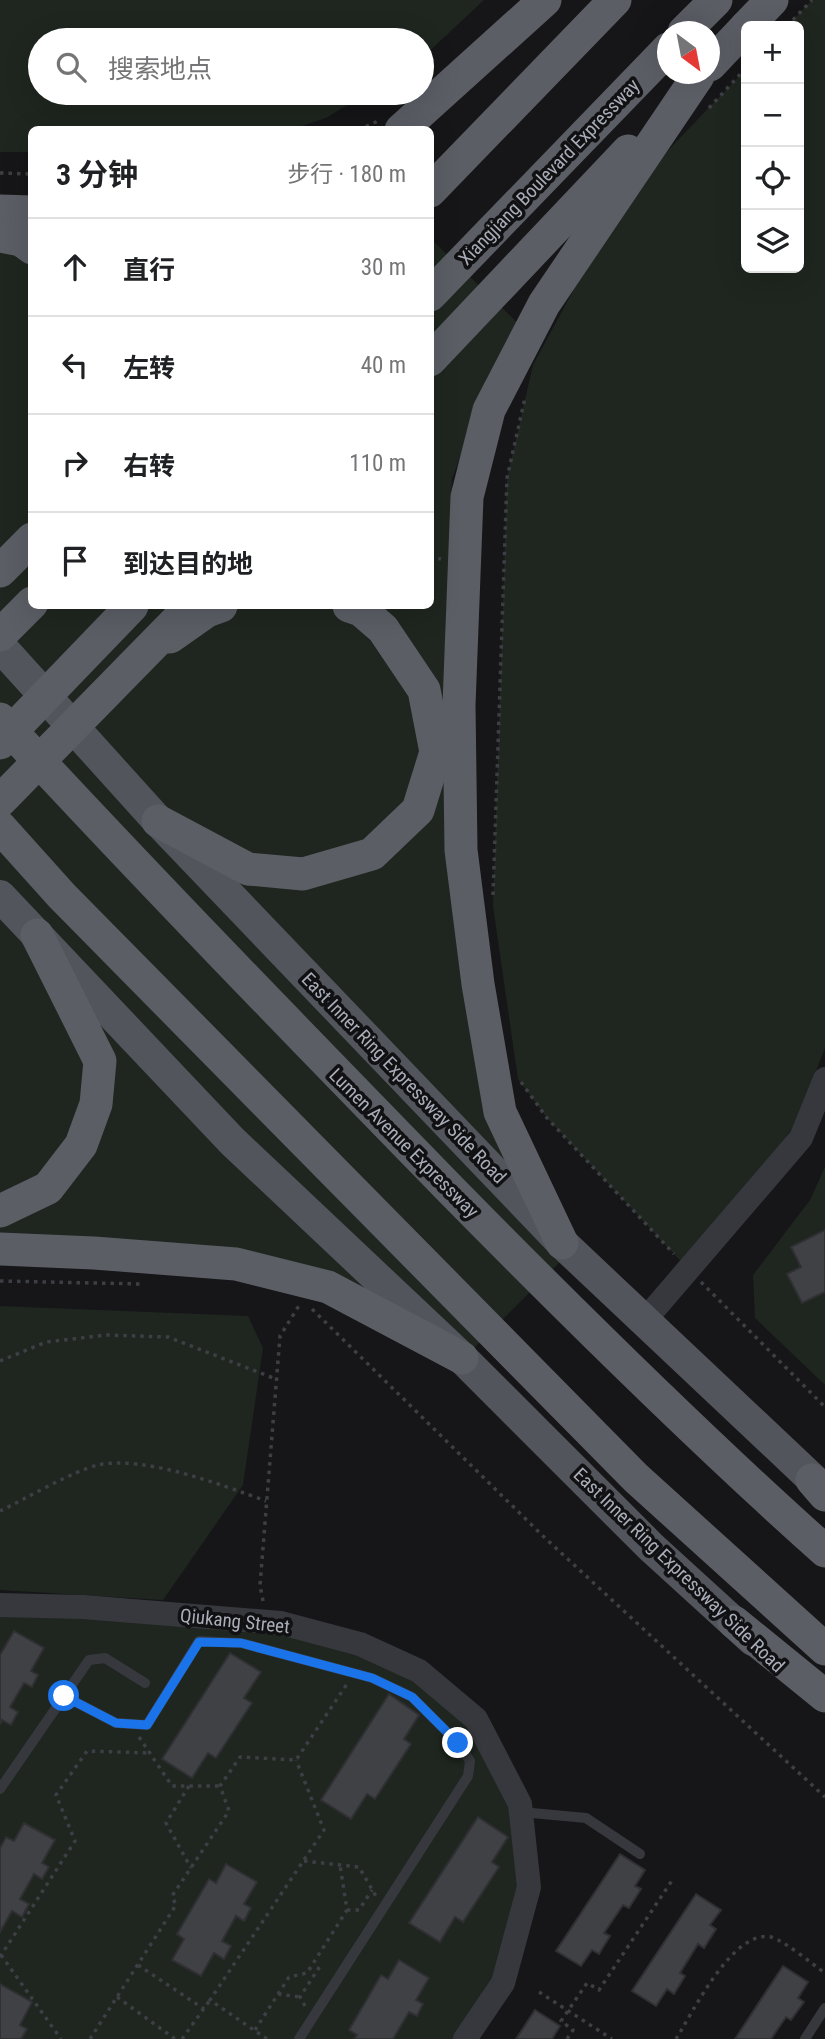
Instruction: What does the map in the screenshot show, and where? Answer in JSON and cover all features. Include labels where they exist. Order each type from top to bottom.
[{"type":"highway","points":[[420,126],[545,0]]},
{"type":"highway","points":[[420,126],[551,0]]},
{"type":"highway","points":[[434,187],[615,0]]},
{"type":"highway","points":[[695,21],[716,0]]},
{"type":"highway","points":[[751,21],[772,0]]},
{"type":"highway","points":[[720,54],[741,31]]},
{"type":"highway","name":"Xiangjiang Boulevard Expressway","points":[[434,291],[657,59]]},
{"type":"highway","points":[[434,356],[692,84]]},
{"type":"highway","points":[[562,1243],[500,1112],[478,984],[461,849],[459,705],[467,497],[489,410],[544,304],[695,84]]},
{"type":"highway","points":[[0,211],[28,212]]},
{"type":"highway","points":[[0,236],[21,240],[28,245]]},
{"type":"highway","points":[[0,635],[28,607]]},
{"type":"highway","points":[[0,743],[129,609]]},
{"type":"highway","points":[[0,801],[131,664],[188,609]]},
{"type":"highway","points":[[131,664],[213,609]]},
{"type":"highway","points":[[158,821],[248,869],[303,874],[372,854],[418,810],[436,752],[424,690],[383,629],[358,609]]},
{"type":"highway","name":"Lumen Avenue Expressway","points":[[0,719],[292,1030],[527,1269],[750,1483],[825,1551]]},
{"type":"highway","points":[[0,827],[62,896],[635,1478],[825,1649]]},
{"type":"highway","points":[[0,1211],[48,1188],[81,1145],[96,1104],[100,1060],[37,935]]},
{"type":"highway","points":[[0,1250],[94,1253],[236,1264],[327,1287],[462,1358]]},
{"type":"highway","points":[[734,1622],[825,1696]]},
{"type":"main road","name":"East Inner Ring Expressway Side Road","points":[[0,646],[158,821],[562,1243],[821,1489]]},
{"type":"main road","name":"East Inner Ring Expressway Side Road","points":[[0,896],[232,1141],[462,1358],[650,1548],[734,1622],[825,1710]]},
{"type":"street","points":[[644,1321],[801,1138],[825,1079]]},
{"type":"street","name":"Qiukang Street","points":[[0,1605],[83,1607],[266,1622],[360,1644],[419,1671],[475,1718],[520,1804],[529,1887],[503,1983],[465,2039]]},
{"type":"lane","points":[[64,1696],[116,1723],[147,1725],[199,1642],[241,1643],[372,1678],[412,1697],[458,1743],[470,1761],[468,1776],[299,2039]]},
{"type":"lane","points":[[0,1789],[89,1660],[105,1658],[145,1684]]},
{"type":"lane","points":[[521,1812],[586,1818],[640,1854]]},
{"type":"lane","points":[[805,2039],[825,2008]]},
{"type":"path","points":[[791,21],[811,0]]},
{"type":"path","points":[[701,116],[741,73]]},
{"type":"path","points":[[0,173],[28,174]]},
{"type":"path","points":[[493,906],[507,478],[527,390]]},
{"type":"path","points":[[434,558],[441,559]]},
{"type":"path","points":[[518,1079],[547,1118],[688,1269],[825,1407]]},
{"type":"path","points":[[0,1281],[148,1284]]},
{"type":"path","points":[[291,1297],[316,1312],[545,1538],[825,1797]]},
{"type":"path","points":[[266,1622],[260,1585],[280,1336],[301,1303]]},
{"type":"path","points":[[0,1361],[46,1342],[107,1335],[168,1337],[276,1379]]},
{"type":"path","points":[[0,1511],[99,1465],[142,1466],[168,1471],[206,1480],[267,1502]]},
{"type":"path","points":[[296,1760],[354,1674]]},
{"type":"path","points":[[147,1725],[139,1737],[172,1786],[220,1786]]},
{"type":"path","points":[[61,2039],[1,1956],[75,1841],[56,1795],[87,1751],[149,1752]]},
{"type":"path","points":[[220,1786],[240,1757],[296,1760]]},
{"type":"path","points":[[182,2039],[324,1830],[296,1760]]},
{"type":"path","points":[[189,1786],[166,1823],[191,1868]]},
{"type":"path","points":[[90,2039],[176,1905],[172,1896],[229,1811],[220,1786]]},
{"type":"path","points":[[303,1861],[359,1867],[383,1909]]},
{"type":"path","points":[[255,2031],[289,1977],[307,1973],[347,1910],[340,1865]]},
{"type":"path","points":[[567,2039],[573,2030],[561,2021],[587,1983],[599,1990],[673,1879]]},
{"type":"path","points":[[347,1910],[359,1910],[372,1890]]},
{"type":"path","points":[[676,2039],[730,1954],[755,1937],[772,1937],[825,1973]]},
{"type":"path","points":[[300,1997],[322,1963]]},
{"type":"path","points":[[138,1965],[204,2009]]},
{"type":"path","points":[[539,1992],[612,2039]]},
{"type":"path","points":[[278,1994],[300,1997]]},
{"type":"path","points":[[117,1997],[175,2039]]},
{"type":"path","points":[[300,1997],[312,2019]]},
{"type":"path","points":[[210,2000],[267,2039]]},
{"type":"shaded area","points":[[0,0],[484,0],[434,47],[434,28],[28,28],[28,105],[347,105],[326,118],[302,126],[28,126],[28,152],[0,152]]},
{"type":"shaded area","points":[[812,0],[825,0],[825,1048],[795,1125],[688,1269],[547,1118],[518,1079],[493,906],[507,478],[533,365],[581,276],[655,164],[741,74],[741,273],[804,273],[804,21],[792,21]]},
{"type":"shaded area","points":[[0,220],[28,220],[28,609],[434,609],[434,242],[524,329],[482,399],[452,479],[446,636],[460,951],[562,1260],[469,1353],[368,1302],[0,1236]]},
{"type":"shaded area","points":[[825,1167],[825,1385],[755,1318],[753,1275],[810,1200]]},
{"type":"shaded area","points":[[0,1306],[248,1316],[263,1348],[243,1485],[163,1600],[0,1590]]},
{"type":"shaded area","points":[[0,1605],[83,1607],[360,1644],[476,1719],[520,1804],[529,1887],[503,1983],[465,2039],[0,2039]]},
{"type":"building","points":[[825,1230],[825,1292],[802,1303],[787,1274],[801,1267],[791,1247]]},
{"type":"building","points":[[14,1631],[44,1648],[31,1671],[38,1675],[32,1687],[24,1683],[10,1707],[18,1712],[11,1725],[2,1720],[0,1724],[0,1655]]},
{"type":"building","points":[[230,1653],[261,1672],[244,1698],[252,1703],[216,1758],[208,1753],[192,1778],[162,1759]]},
{"type":"building","points":[[389,1694],[419,1715],[404,1739],[411,1744],[375,1799],[367,1794],[351,1819],[321,1800]]},
{"type":"building","points":[[478,1817],[508,1837],[492,1862],[499,1867],[463,1922],[455,1917],[440,1942],[409,1923]]},
{"type":"building","points":[[24,1823],[55,1840],[42,1863],[49,1867],[42,1879],[34,1874],[20,1899],[29,1904],[22,1917],[12,1911],[0,1932],[0,1848],[6,1837],[14,1841]]},
{"type":"building","points":[[620,1854],[645,1870],[635,1886],[641,1889],[629,1908],[623,1905],[604,1933],[610,1936],[599,1954],[592,1950],[581,1966],[556,1951]]},
{"type":"building","points":[[226,1864],[257,1882],[244,1904],[251,1908],[244,1921],[236,1916],[222,1941],[231,1946],[224,1959],[214,1953],[201,1976],[172,1960],[184,1939],[177,1934],[209,1879],[216,1883]]},
{"type":"building","points":[[696,1894],[721,1910],[710,1925],[716,1929],[704,1948],[698,1944],[680,1973],[685,1976],[674,1994],[667,1989],[656,2006],[632,1991]]},
{"type":"building","points":[[399,1960],[429,1978],[416,2000],[423,2004],[417,2016],[409,2012],[393,2039],[354,2039],[357,2035],[349,2030],[381,1975],[388,1979]]},
{"type":"building","points":[[783,1966],[808,1982],[798,1998],[804,2002],[791,2020],[786,2017],[771,2039],[735,2039]]},
{"type":"building","points":[[0,1984],[32,2002],[20,2025],[27,2029],[21,2039],[0,2039]]},
{"type":"building","points":[[535,2010],[560,2026],[552,2039],[516,2039]]},
{"type":"route","points":[[64,1696],[116,1723],[147,1725],[199,1642],[241,1643],[372,1678],[412,1697],[458,1743]]}]
